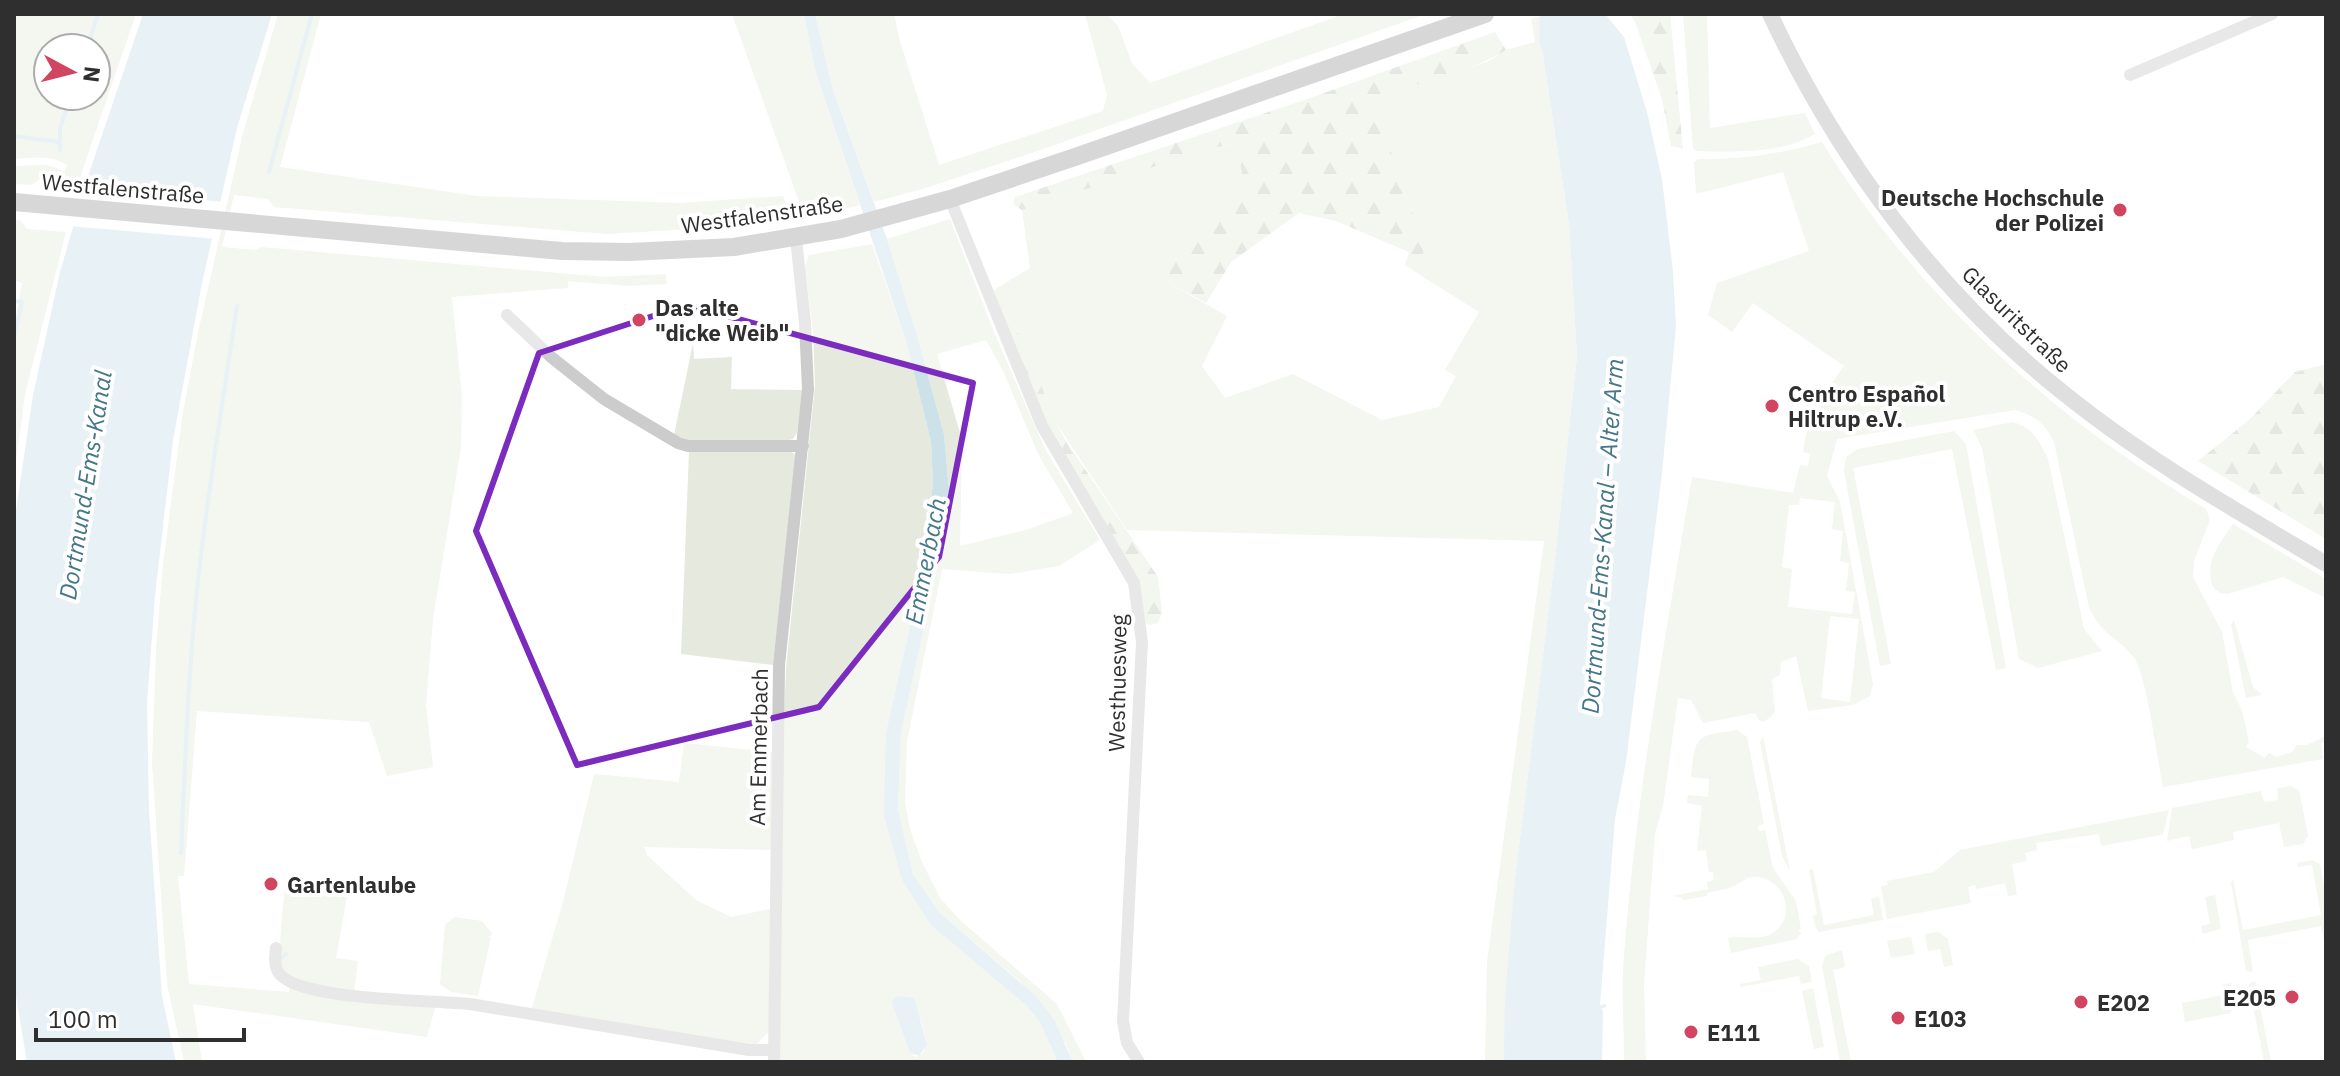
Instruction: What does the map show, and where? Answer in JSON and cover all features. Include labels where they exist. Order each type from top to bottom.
[{"type":"main road","name":"Westfalenstraße","points":[[14,202],[601,252],[721,248],[841,229],[950,199],[1485,14]]},
{"type":"main road","name":"Glasuritstraße","points":[[1770,14],[1812,98],[1862,176],[1918,250],[1988,326],[2065,395],[2116,433],[2326,564]]},
{"type":"street","points":[[2130,75],[2272,14]]},
{"type":"street","name":"Westhuesweg","points":[[950,199],[1042,426],[1134,583],[1142,642],[1123,1021],[1127,1043],[1139,1062]]},
{"type":"street","name":"Am Emmerbach","points":[[276,948],[279,975],[311,990],[470,1004],[773,1056],[779,665],[803,446],[807,365],[796,238]]},
{"type":"street","points":[[507,315],[551,357],[604,399],[678,443],[688,446],[803,446]]},
{"type":"highlighted area","points":[[687,305],[973,383],[939,557],[819,707],[577,765],[476,531],[539,353]]},
{"type":"green space","points":[[14,14],[136,14],[112,84],[112,32],[32,32],[32,112],[102,112],[78,183],[41,179],[31,185],[14,184],[14,166],[46,165],[64,172],[67,165],[48,158],[14,159]]},
{"type":"green space","points":[[278,14],[321,14],[280,167],[477,196],[680,203],[783,196],[787,208],[784,216],[708,228],[607,234],[274,207],[268,199],[234,195],[222,247],[255,250],[262,247],[604,277],[666,274],[667,284],[628,286],[568,281],[568,288],[452,297],[462,396],[461,447],[433,619],[426,705],[433,767],[387,776],[369,722],[197,711],[184,876],[178,876],[189,984],[289,992],[289,988],[436,1004],[427,1037],[193,1004],[202,1062],[184,1062],[167,984],[152,762],[163,564],[183,412],[198,333],[243,133]]},
{"type":"green space","points":[[732,14],[804,14],[815,70],[860,205],[833,212],[802,210]]},
{"type":"green space","points":[[815,14],[894,14],[939,165],[1103,111],[1107,95],[1085,14],[1107,14],[1118,26],[1132,63],[1150,83],[1344,14],[1426,14],[1026,155],[874,202],[833,90]]},
{"type":"green space","points":[[1630,14],[1670,14],[1683,149],[1671,146],[1662,99]]},
{"type":"green space","points":[[1683,14],[1707,14],[1710,128],[1805,113],[1815,134],[1788,145],[1758,150],[1693,149]]},
{"type":"green space","points":[[1541,16],[1539,44],[1569,224],[1577,356],[1515,878],[1504,1062],[1485,1062],[1487,962],[1544,541],[1127,530],[1055,421],[1023,338],[1010,337],[994,290],[1030,268],[1022,210],[1209,149],[1238,143],[1242,173],[1238,194],[1191,226],[1156,276],[1227,316],[1202,366],[1225,398],[1293,374],[1382,420],[1439,407],[1456,376],[1445,370],[1479,312],[1417,273],[1427,241],[1410,208],[1374,101],[1487,62],[1506,50],[1535,42],[1531,19]]},
{"type":"green space","points":[[1495,32],[1506,50],[1491,59],[1374,101],[1410,208],[1427,241],[1417,273],[1405,265],[1409,252],[1336,221],[1299,213],[1231,262],[1206,303],[1156,276],[1191,226],[1238,194],[1242,173],[1237,143],[1209,149],[1022,210],[1013,204],[1015,197]]},
{"type":"green space","points":[[1822,142],[1859,198],[1900,251],[1992,349],[2095,435],[2206,509],[2210,520],[2194,561],[2193,577],[2222,632],[2233,693],[2242,710],[2249,742],[2246,747],[2265,758],[2269,753],[2276,757],[2292,752],[2297,745],[2307,745],[2326,736],[2326,742],[2321,743],[2323,759],[2163,787],[2138,667],[2128,651],[2099,624],[2089,607],[2054,442],[2043,425],[2034,418],[2015,410],[1837,439],[1827,476],[1840,502],[1873,684],[1870,696],[1853,705],[1808,711],[1796,656],[1781,662],[1780,675],[1772,679],[1775,713],[1764,722],[1755,713],[1703,723],[1691,700],[1678,698],[1663,806],[1655,834],[1644,984],[1646,1062],[1624,1062],[1623,971],[1635,847],[1692,477],[1793,493],[1800,465],[1808,466],[1810,454],[1803,452],[1806,434],[1824,399],[1822,397],[1844,366],[1753,303],[1732,332],[1708,315],[1717,283],[1809,251],[1783,172],[1696,194],[1694,162],[1698,159],[1760,155]],"holes":[[[1800,498],[1835,502],[1832,529],[1843,531],[1840,561],[1849,563],[1846,591],[1855,592],[1852,614],[1788,607],[1792,569],[1782,567],[1789,505],[1799,505]],[[1830,616],[1859,619],[1850,702],[1821,698]]]},
{"type":"green space","points":[[950,219],[995,335],[1045,449],[1100,540],[1059,566],[1010,574],[942,569],[907,741],[905,802],[910,829],[922,862],[940,898],[960,920],[1057,1004],[1086,1062],[1073,1062],[1066,1044],[1021,982],[939,912],[913,874],[898,809],[901,733],[937,568],[949,490],[944,434],[887,239]],"holes":[[[986,340],[1004,373],[1038,454],[1073,513],[1026,530],[960,546],[962,440],[937,354]]]},
{"type":"green space","points":[[14,220],[20,220],[27,229],[66,232],[25,394],[14,477],[14,329],[22,283],[14,280]]},
{"type":"green space","points":[[872,244],[906,341],[931,442],[933,484],[920,582],[886,732],[902,880],[1026,1005],[1039,1021],[1058,1062],[779,1062],[786,668],[815,385],[813,332],[805,266],[809,255]],"holes":[[[892,1004],[921,1020],[927,1045],[916,1057],[910,1053]]]},
{"type":"green space","points":[[1018,333],[1023,338],[1055,421],[1066,441],[1158,577],[1162,613],[1158,623],[1146,623],[1138,584],[1046,425],[1010,337]]},
{"type":"green space","points":[[693,343],[694,359],[732,357],[731,389],[803,390],[797,433],[793,439],[691,441],[674,435]]},
{"type":"green space","points":[[2326,364],[2326,539],[2198,461],[2249,420],[2295,372]]},
{"type":"green space","points":[[2013,422],[2035,436],[2048,459],[2084,629],[2102,651],[2038,668],[2019,659],[1982,448],[1973,430]]},
{"type":"green space","points":[[1954,431],[1966,444],[2006,668],[1996,670],[1952,449],[1853,468],[1891,664],[1880,666],[1844,471],[1846,457],[1858,449]]},
{"type":"green space","points":[[689,451],[790,451],[796,455],[773,665],[681,654]]},
{"type":"green space","points":[[2233,524],[2326,579],[2326,598],[2283,577],[2228,594],[2220,593],[2213,587],[2210,569],[2218,546]]},
{"type":"green space","points":[[2234,620],[2253,687],[2262,695],[2246,698],[2231,624]]},
{"type":"green space","points":[[1737,730],[1747,737],[1764,824],[1758,826],[1759,831],[1765,830],[1773,868],[1796,901],[1801,929],[1798,930],[1801,933],[1797,939],[1731,953],[1728,938],[1771,934],[1785,919],[1785,900],[1774,883],[1754,877],[1707,893],[1707,896],[1683,900],[1672,896],[1708,889],[1707,882],[1714,880],[1713,872],[1709,872],[1706,850],[1697,851],[1702,806],[1687,803],[1688,795],[1708,797],[1709,779],[1691,777],[1694,752],[1705,736]]},
{"type":"green space","points":[[1763,736],[1790,871],[1782,856],[1760,742]]},
{"type":"green space","points":[[684,743],[772,752],[771,850],[644,847],[647,855],[696,900],[731,917],[770,909],[769,1031],[755,1046],[531,1011],[563,902],[594,774],[679,782]]},
{"type":"green space","points":[[2291,786],[2299,790],[2308,836],[2303,844],[2284,847],[2279,823],[2233,832],[2234,840],[2192,849],[2189,836],[2167,841],[2172,808],[2261,791],[2264,802],[2278,800],[2277,788]]},
{"type":"green space","points":[[2169,810],[2163,834],[2156,836],[2101,846],[2099,834],[2036,843],[2037,850],[2025,853],[2027,861],[2012,864],[2017,895],[2008,896],[2005,883],[1976,889],[1975,885],[1968,887],[1971,903],[1887,919],[1881,886],[1888,885],[1887,881],[1934,872],[1960,850]]},
{"type":"green space","points":[[2312,860],[2320,864],[2326,896],[2326,952],[2321,926],[2248,940],[2253,972],[2246,971],[2231,882],[2233,880],[2243,930],[2321,915],[2312,865],[2298,867],[2297,863]]},
{"type":"green space","points":[[1813,869],[1824,925],[1874,915],[1871,899],[1879,897],[1883,920],[1819,932],[1813,916],[1817,914],[1809,870]]},
{"type":"green space","points":[[286,878],[350,880],[336,958],[358,961],[354,992],[310,985],[286,973],[280,943]]},
{"type":"green space","points":[[2215,895],[2221,929],[2203,934],[2201,926],[2210,924],[2205,897]]},
{"type":"green space","points":[[454,917],[482,921],[492,933],[487,936],[491,937],[478,996],[451,992],[440,984],[445,925]]},
{"type":"green space","points":[[1938,932],[1948,939],[1953,965],[1944,967],[1940,949],[1928,951],[1925,934]]},
{"type":"green space","points":[[1911,937],[1915,954],[1891,958],[1887,941]]},
{"type":"green space","points":[[1842,950],[1845,967],[1833,970],[1851,1062],[1840,1062],[1822,966],[1825,956]]},
{"type":"green space","points":[[1798,959],[1809,966],[1812,982],[1801,984],[1799,976],[1741,987],[1740,984],[1761,980],[1758,967]]},
{"type":"green space","points":[[2255,981],[2271,1062],[2264,1062],[2249,984]]},
{"type":"green space","points":[[2231,983],[2231,1013],[2185,1022],[2182,1003],[2223,995],[2222,985]]},
{"type":"green space","points":[[1813,988],[1824,1047],[1814,1049],[1802,991]]},
{"type":"water","name":"Dortmund-Ems-Kanal","points":[[143,14],[272,14],[237,128],[202,283],[173,440],[155,596],[147,703],[149,810],[162,996],[176,1062],[27,1062],[14,984],[14,524],[33,395],[60,272]]},
{"type":"water","name":"Emmerbach","points":[[804,14],[815,14],[833,90],[887,239],[944,434],[949,490],[937,568],[901,733],[898,809],[913,874],[939,912],[1037,997],[1054,1020],[1073,1062],[1058,1062],[1039,1021],[1026,1005],[931,925],[902,880],[884,815],[886,732],[920,582],[933,484],[931,442],[906,341],[815,70]]},
{"type":"water","name":"Dortmund-Ems-Kanal – Alter Arm","points":[[1540,14],[1605,14],[1624,37],[1647,112],[1662,179],[1673,271],[1676,327],[1662,473],[1626,762],[1615,819],[1600,1005],[1606,1004],[1601,1009],[1602,1062],[1504,1062],[1505,1000],[1515,878],[1577,356],[1569,224],[1539,44]]},
{"type":"water","points":[[900,996],[914,998],[927,1045],[919,1056],[910,1053],[892,1004],[893,999]]},
{"type":"pier","points":[[80,189],[224,202],[216,239],[70,226]]},
{"type":"waterway","points":[[92,32],[98,14]]},
{"type":"waterway","points":[[269,172],[312,14]]},
{"type":"waterway","points":[[60,150],[60,128],[66,112]]},
{"type":"waterway","points":[[14,136],[59,142]]},
{"type":"waterway","points":[[14,301],[22,302],[14,337]]},
{"type":"waterway","points":[[181,853],[197,590],[237,306]]},
{"type":"waterway","points":[[279,960],[286,954]]},
{"type":"place","name":"Deutsche Hochschule der Polizei","points":[[2120,210]]},
{"type":"place","name":"Das alte \"dicke Weib\"","points":[[639,320]]},
{"type":"place","name":"Centro Español Hiltrup e.V.","points":[[1772,406]]},
{"type":"place","name":"Gartenlaube","points":[[271,884]]},
{"type":"place","name":"E205","points":[[2292,997]]},
{"type":"place","name":"E202","points":[[2081,1002]]},
{"type":"place","name":"E103","points":[[1898,1018]]},
{"type":"place","name":"E111","points":[[1691,1032]]}]
